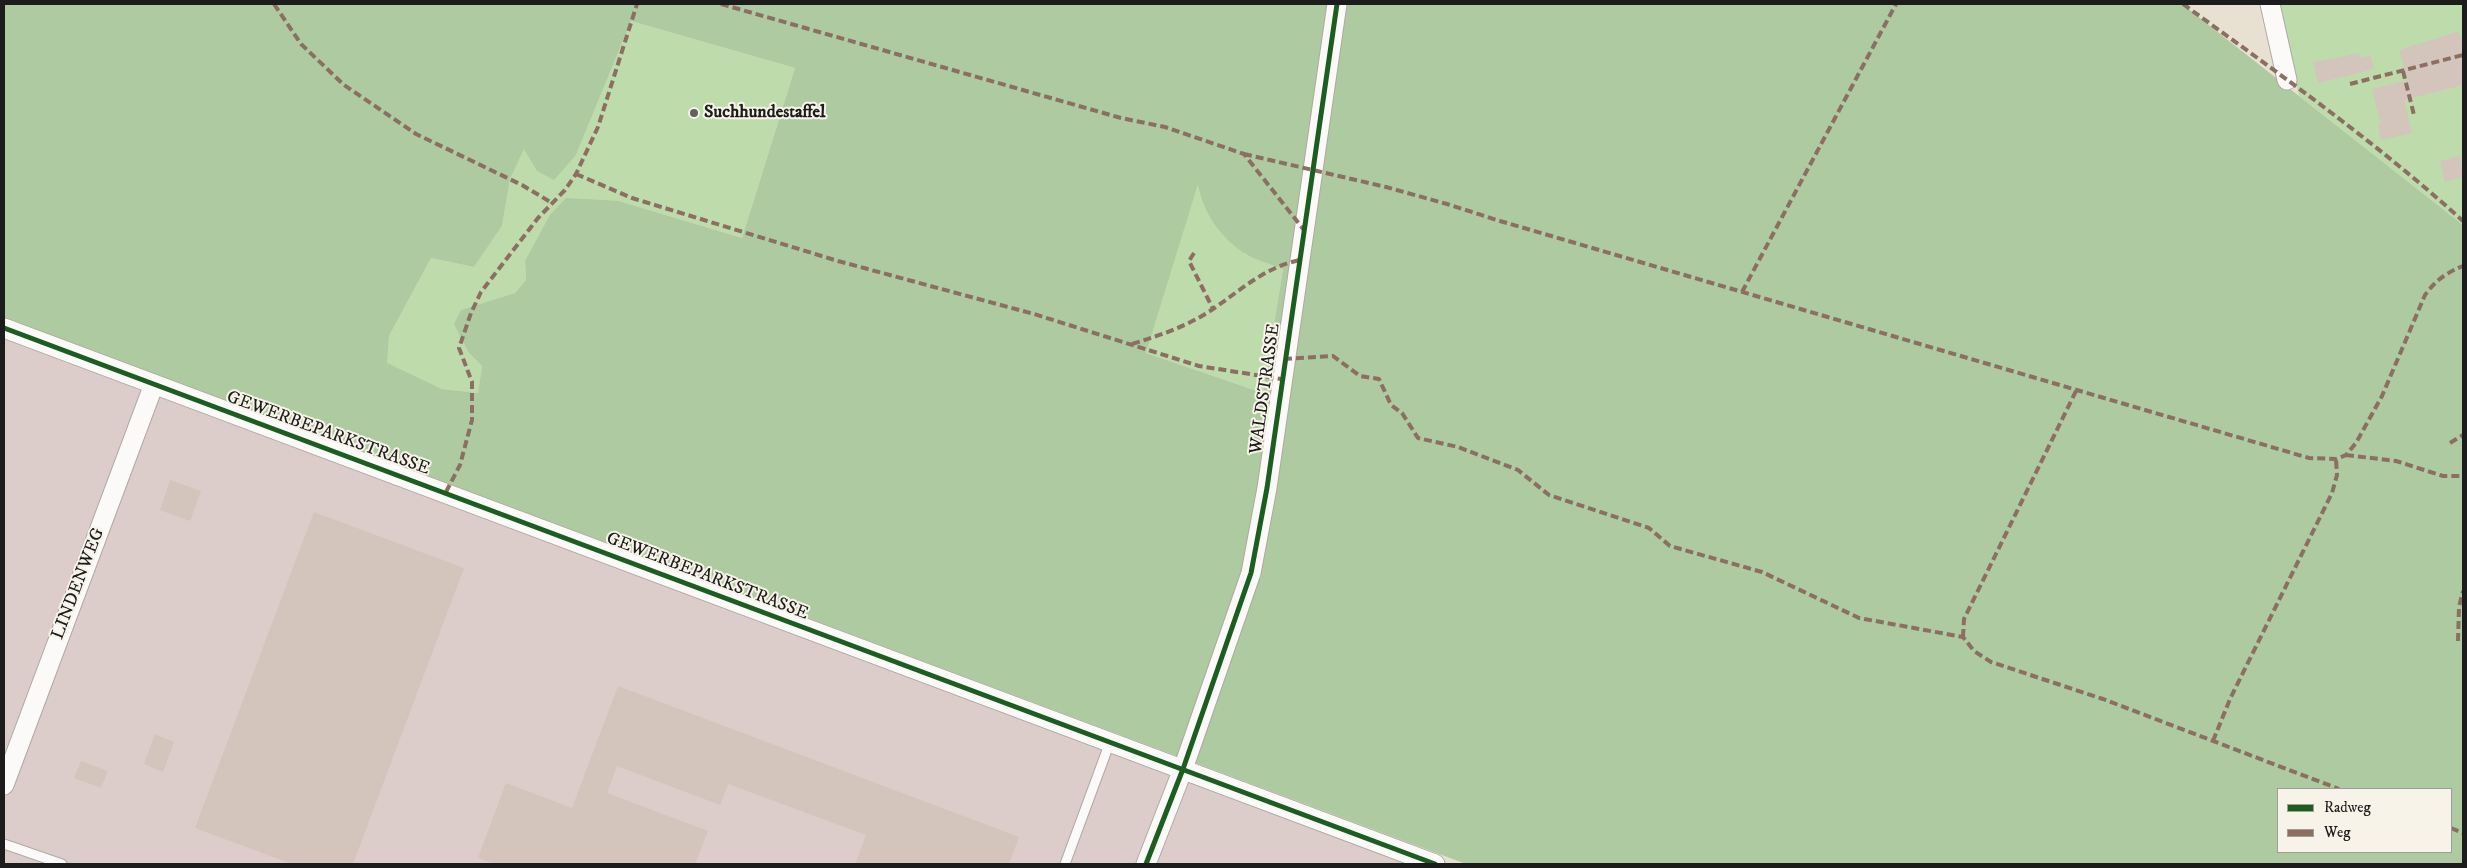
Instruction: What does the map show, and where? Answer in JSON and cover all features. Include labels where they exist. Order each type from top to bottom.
[{"type":"street","name":"WALDSTRASSE","points":[[1146,864],[1183,769],[1251,573],[1267,488],[1337,4]]},
{"type":"street","points":[[2270,4],[2287,80]]},
{"type":"street","name":"GEWERBEPARKSTRASSE","points":[[4,328],[1435,864]]},
{"type":"street","name":"LINDENWEG","points":[[4,785],[154,384]]},
{"type":"lane","points":[[1065,864],[1110,742]]},
{"type":"lane","points":[[4,844],[62,864]]},
{"type":"shaded area","points":[[4,318],[1412,844],[1408,864],[4,864]]},
{"type":"green space","points":[[4,4],[2182,4],[2463,225],[2463,864],[1466,864],[4,318]],"holes":[[[631,21],[795,68],[742,238],[619,201],[566,198],[550,215],[525,261],[526,280],[515,293],[461,310],[454,324],[469,353],[482,366],[478,393],[442,389],[387,363],[389,336],[431,258],[474,267],[502,226],[510,179],[524,149],[537,171],[554,180],[576,155]],[[1198,184],[1208,214],[1227,239],[1244,253],[1283,269],[1263,393],[1146,353]]]},
{"type":"green space","points":[[2278,4],[2463,4],[2463,225],[2299,96]]},
{"type":"green space","points":[[631,21],[795,68],[742,238],[619,201],[525,261],[526,280],[515,293],[462,310],[469,353],[482,366],[478,393],[442,389],[386,364],[389,336],[431,258],[474,267],[502,226],[510,179],[524,148],[576,155]]},
{"type":"green space","points":[[1198,182],[1245,254],[1283,269],[1263,393],[1146,353]]},
{"type":"building","points":[[2459,31],[2463,44],[2463,85],[2404,100],[2412,133],[2381,140],[2378,125],[2381,124],[2372,89],[2408,80],[2399,50]]},
{"type":"building","points":[[2360,53],[2361,58],[2370,55],[2374,69],[2318,83],[2313,62]]},
{"type":"building","points":[[2460,156],[2463,177],[2445,182],[2440,161]]},
{"type":"building","points":[[170,480],[201,491],[190,521],[160,510]]},
{"type":"building","points":[[314,512],[464,568],[353,864],[292,864],[195,828]]},
{"type":"building","points":[[618,686],[1019,837],[1009,864],[855,864],[866,835],[728,784],[720,805],[617,766],[607,793],[708,831],[695,864],[494,864],[478,858],[506,783],[572,808]]},
{"type":"building","points":[[155,734],[174,742],[163,772],[144,764]]},
{"type":"building","points":[[81,761],[108,771],[101,788],[74,778]]},
{"type":"marked path","points":[[274,4],[301,44],[344,85],[416,134],[522,185],[552,203]]},
{"type":"marked path","points":[[446,492],[460,465],[472,420],[472,382],[459,348],[471,313],[481,292],[538,218],[565,190],[576,174],[598,127],[637,4]]},
{"type":"marked path","points":[[721,4],[1121,118],[1165,127],[1244,154],[1304,230]]},
{"type":"marked path","points":[[1742,292],[1896,4]]},
{"type":"marked path","points":[[2183,4],[2290,82],[2396,163],[2463,221]]},
{"type":"marked path","points":[[2350,84],[2463,55]]},
{"type":"marked path","points":[[2403,71],[2414,115]]},
{"type":"marked path","points":[[1244,154],[1386,187],[1447,204],[2309,458],[2336,459],[2346,455],[2356,443],[2382,396],[2425,295],[2433,285],[2451,271],[2463,266]]},
{"type":"marked path","points":[[576,174],[632,198],[838,261],[1034,314],[1199,366],[1281,379]]},
{"type":"marked path","points":[[1194,253],[1189,261],[1213,309]]},
{"type":"marked path","points":[[1132,344],[1184,325],[1213,309],[1264,274],[1287,263],[1300,260]]},
{"type":"marked path","points":[[1284,359],[1333,356],[1360,376],[1379,379],[1391,405],[1402,413],[1418,438],[1458,447],[1518,470],[1549,495],[1649,528],[1670,546],[1762,572],[1859,618],[1963,637],[1974,651],[1991,662],[2103,699],[2336,788]]},
{"type":"marked path","points":[[1963,637],[1964,619],[2076,391]]},
{"type":"marked path","points":[[2450,443],[2463,435]]},
{"type":"marked path","points":[[2346,455],[2396,461],[2443,476],[2463,476]]},
{"type":"marked path","points":[[2213,741],[2230,699],[2332,493],[2337,475],[2336,459]]},
{"type":"marked path","points":[[2458,641],[2459,607],[2463,591]]},
{"type":"marked path","points":[[2452,828],[2463,833]]},
{"type":"cycle path","points":[[1146,864],[1183,769],[1251,573],[1267,488],[1337,4]]},
{"type":"cycle path","points":[[4,328],[1435,864]]},
{"type":"place","name":"Suchhundestaffel","points":[[694,113]]}]
